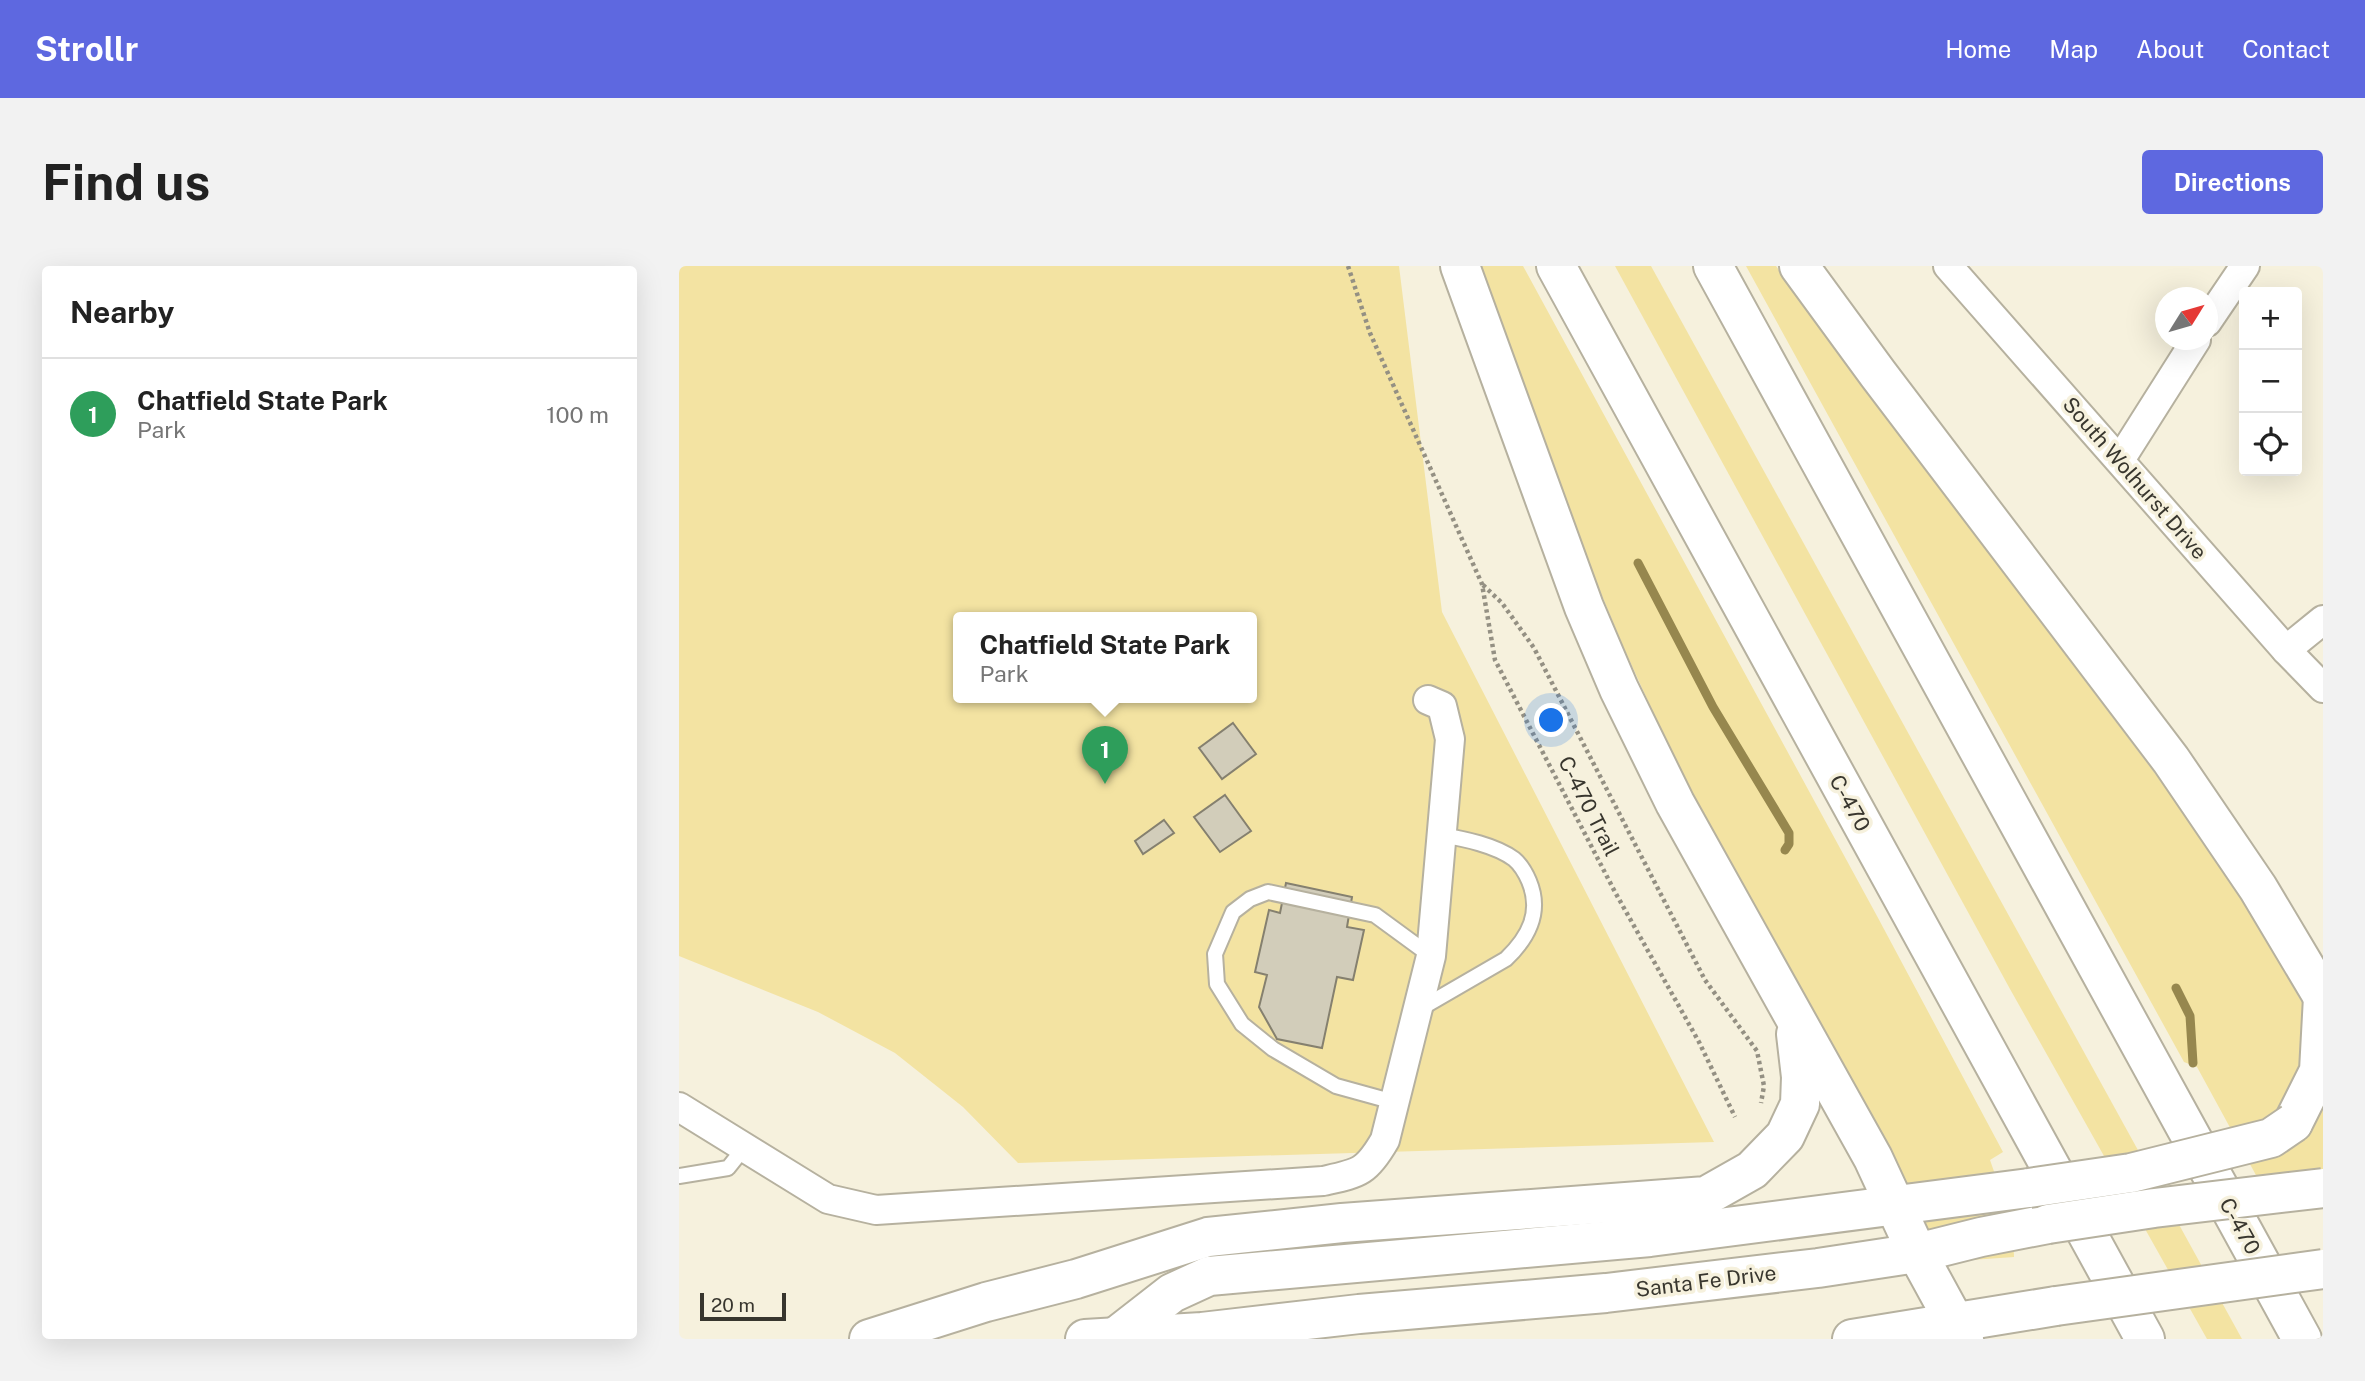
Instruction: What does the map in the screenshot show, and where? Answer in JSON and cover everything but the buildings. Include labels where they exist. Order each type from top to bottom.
[{"type":"highway","points":[[1460,266],[1584,607],[1619,689],[1675,803],[1873,1158],[1917,1253],[1959,1330]]},
{"type":"highway","name":"C-470","points":[[1556,266],[2145,1339]]},
{"type":"highway","name":"C-470","points":[[1713,266],[2302,1339]]},
{"type":"highway","points":[[1104,1338],[1172,1293],[1209,1276],[1650,1237],[2029,1188],[2157,1167],[2271,1138],[2293,1123],[2319,1071],[2323,997],[2280,923],[2215,822],[2171,760],[1799,266]]},
{"type":"highway","points":[[2280,923],[2323,983]]},
{"type":"highway","points":[[869,1339],[986,1301],[1076,1279],[1207,1237],[1342,1223],[1706,1196],[1752,1170],[1785,1136],[1800,1104],[1801,1077],[1794,1018]]},
{"type":"highway","name":"Santa Fe Drive","points":[[1104,1338],[1202,1332],[1359,1314],[1606,1293],[1818,1268],[1917,1253],[2048,1224],[2154,1208],[2323,1188]]},
{"type":"highway","points":[[1852,1339],[1959,1330],[2056,1306],[2323,1269]]},
{"type":"street","name":"South Wolhurst Drive","points":[[1948,266],[2286,650],[2323,688]]},
{"type":"street","points":[[2218,306],[2245,266]]},
{"type":"street","points":[[2120,460],[2190,350]]},
{"type":"street","points":[[2286,650],[2323,620]]},
{"type":"street","points":[[679,1107],[828,1199],[876,1210],[1323,1181],[1355,1174],[1372,1162],[1385,1140],[1431,956],[1450,739],[1442,706],[1428,700]]},
{"type":"lane","points":[[1417,1011],[1506,958],[1515,949],[1535,915],[1535,895],[1527,876],[1515,859],[1472,840],[1441,835]]},
{"type":"lane","points":[[1394,1102],[1336,1086],[1273,1049],[1242,1024],[1217,984],[1215,954],[1233,912],[1250,899],[1268,892],[1375,915],[1431,956]]},
{"type":"lane","points":[[679,1176],[728,1168],[744,1148]]},
{"type":"path","name":"C-470 Trail","points":[[1348,266],[1370,333],[1482,584],[1495,660],[1615,892],[1699,1042],[1735,1117]]},
{"type":"path","points":[[1482,584],[1502,603],[1534,648],[1705,980],[1757,1051],[1764,1086],[1758,1113]]},
{"type":"shaded area","points":[[679,266],[1399,266],[1442,612],[1714,1142],[1018,1163],[963,1107],[895,1053],[818,1012],[679,956]]},
{"type":"shaded area","points":[[1481,266],[1523,266],[1877,916],[2003,1152],[1990,1160],[2013,1226],[2014,1257],[1935,1261],[1882,1168],[1672,754],[1622,644],[1586,557]]},
{"type":"shaded area","points":[[1615,266],[1651,266],[2242,1339],[2207,1339],[2010,989]]},
{"type":"shaded area","points":[[1746,266],[1776,266],[1865,389],[2175,800],[2261,930],[2323,1040],[2323,1196],[2257,1177],[2197,1067],[2184,1062]]},
{"type":"waterway","points":[[1638,563],[1713,707],[1789,833],[1789,844],[1785,850]]},
{"type":"waterway","points":[[2176,988],[2190,1016],[2193,1063]]},
{"type":"place","name":"Chatfield State Park","points":[[1105,784]]}]
